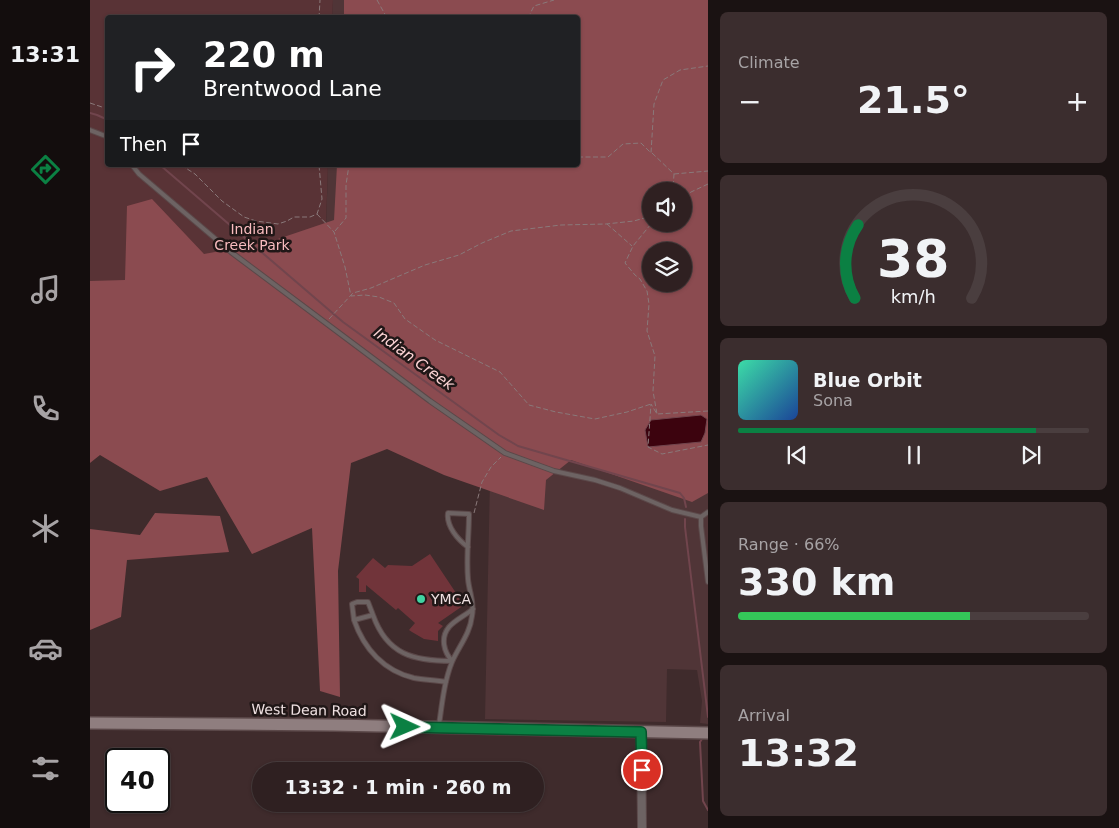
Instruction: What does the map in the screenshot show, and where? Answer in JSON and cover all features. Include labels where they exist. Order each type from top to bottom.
[{"type":"street","name":"West Dean Road","points":[[90,723],[324,725],[708,734]]},
{"type":"street","points":[[641,732],[642,828]]},
{"type":"lane","points":[[90,130],[105,136]]},
{"type":"lane","points":[[134,167],[139,174],[231,252],[430,401],[505,453],[554,471],[595,480],[620,488],[672,510],[701,517],[708,512]]},
{"type":"lane","points":[[439,728],[444,690],[452,661],[470,627],[473,609],[472,594],[468,580],[469,514],[448,513],[447,520],[449,524],[461,542],[468,547]]},
{"type":"lane","points":[[701,517],[708,582]]},
{"type":"lane","points":[[446,682],[415,678],[392,669],[372,654],[357,631],[352,604],[368,602],[377,625],[384,636],[400,651],[421,660],[452,661]]},
{"type":"lane","points":[[452,661],[446,654],[445,634],[450,626],[473,609]]},
{"type":"lane","points":[[354,620],[373,615]]},
{"type":"path","points":[[319,15],[320,0]]},
{"type":"path","points":[[377,0],[385,15]]},
{"type":"path","points":[[530,15],[534,6],[554,0]]},
{"type":"path","points":[[651,153],[654,104],[663,80],[680,70],[708,66]]},
{"type":"path","points":[[90,103],[105,108]]},
{"type":"path","points":[[580,157],[608,157],[623,144],[641,143],[674,174],[708,171]]},
{"type":"path","points":[[184,167],[195,174],[222,201],[244,217],[278,224],[294,217],[310,218],[317,214],[322,199],[319,167]]},
{"type":"path","points":[[334,232],[346,218],[346,185],[350,167]]},
{"type":"path","points":[[673,182],[674,174]]},
{"type":"path","points":[[692,192],[708,184]]},
{"type":"path","points":[[317,214],[334,232],[345,267],[351,296]]},
{"type":"path","points":[[334,314],[353,293],[371,288],[425,265],[459,256],[482,243],[511,231],[561,225],[606,224],[642,219]]},
{"type":"path","points":[[606,224],[633,246]]},
{"type":"path","points":[[644,232],[633,246],[625,263],[634,276],[640,279],[647,291],[649,304],[647,331],[654,356],[653,392],[656,414]]},
{"type":"path","points":[[351,296],[379,297],[394,303],[405,319],[429,337],[500,372],[529,405],[595,420],[651,404]]},
{"type":"path","points":[[651,404],[656,414]]},
{"type":"path","points":[[651,404],[648,447],[662,454],[708,445]]},
{"type":"path","points":[[656,414],[708,411]]},
{"type":"path","points":[[469,518],[475,512],[482,482],[491,467],[505,453]]},
{"type":"shaded area","points":[[333,0],[708,0],[708,724],[700,723],[702,701],[697,670],[667,669],[666,722],[485,719],[490,480],[321,393],[328,167],[580,167],[580,15],[332,15]]},
{"type":"shaded area","points":[[344,0],[708,0],[708,493],[692,502],[571,460],[546,480],[544,510],[444,475],[387,449],[351,463],[338,571],[340,697],[320,691],[312,528],[252,554],[207,477],[160,491],[100,455],[90,463],[90,281],[125,280],[127,206],[152,199],[204,254],[269,242],[334,220],[337,167],[580,167],[580,15],[344,15]]},
{"type":"shaded area","points":[[701,415],[707,419],[705,433],[701,442],[648,447],[645,430],[651,420]]},
{"type":"shaded area","points":[[155,513],[220,516],[229,552],[127,560],[121,617],[90,630],[90,529],[140,535]]},
{"type":"green space","name":"Indian Creek Park","points":[[90,0],[333,0],[332,15],[105,15],[105,167],[328,167],[322,344],[90,306]]},
{"type":"building","name":"YMCA","points":[[430,554],[464,605],[438,623],[443,626],[438,631],[438,641],[424,639],[409,630],[415,623],[366,585],[366,592],[359,592],[359,579],[356,577],[373,558],[385,568],[388,565],[412,566]]},
{"type":"waterway","name":"Indian Creek","points":[[90,113],[105,119]]},
{"type":"waterway","name":"Indian Creek","points":[[162,167],[343,322],[499,435],[518,446],[680,493],[684,498],[686,507]]},
{"type":"waterway","name":"Indian Creek","points":[[685,519],[708,717]]},
{"type":"waterway","name":"Indian Creek","points":[[702,739],[700,742],[703,801],[708,810]]},
{"type":"place","name":"YMCA","points":[[421,599]]},
{"type":"route","points":[[405,727],[641,732],[642,770]]}]
